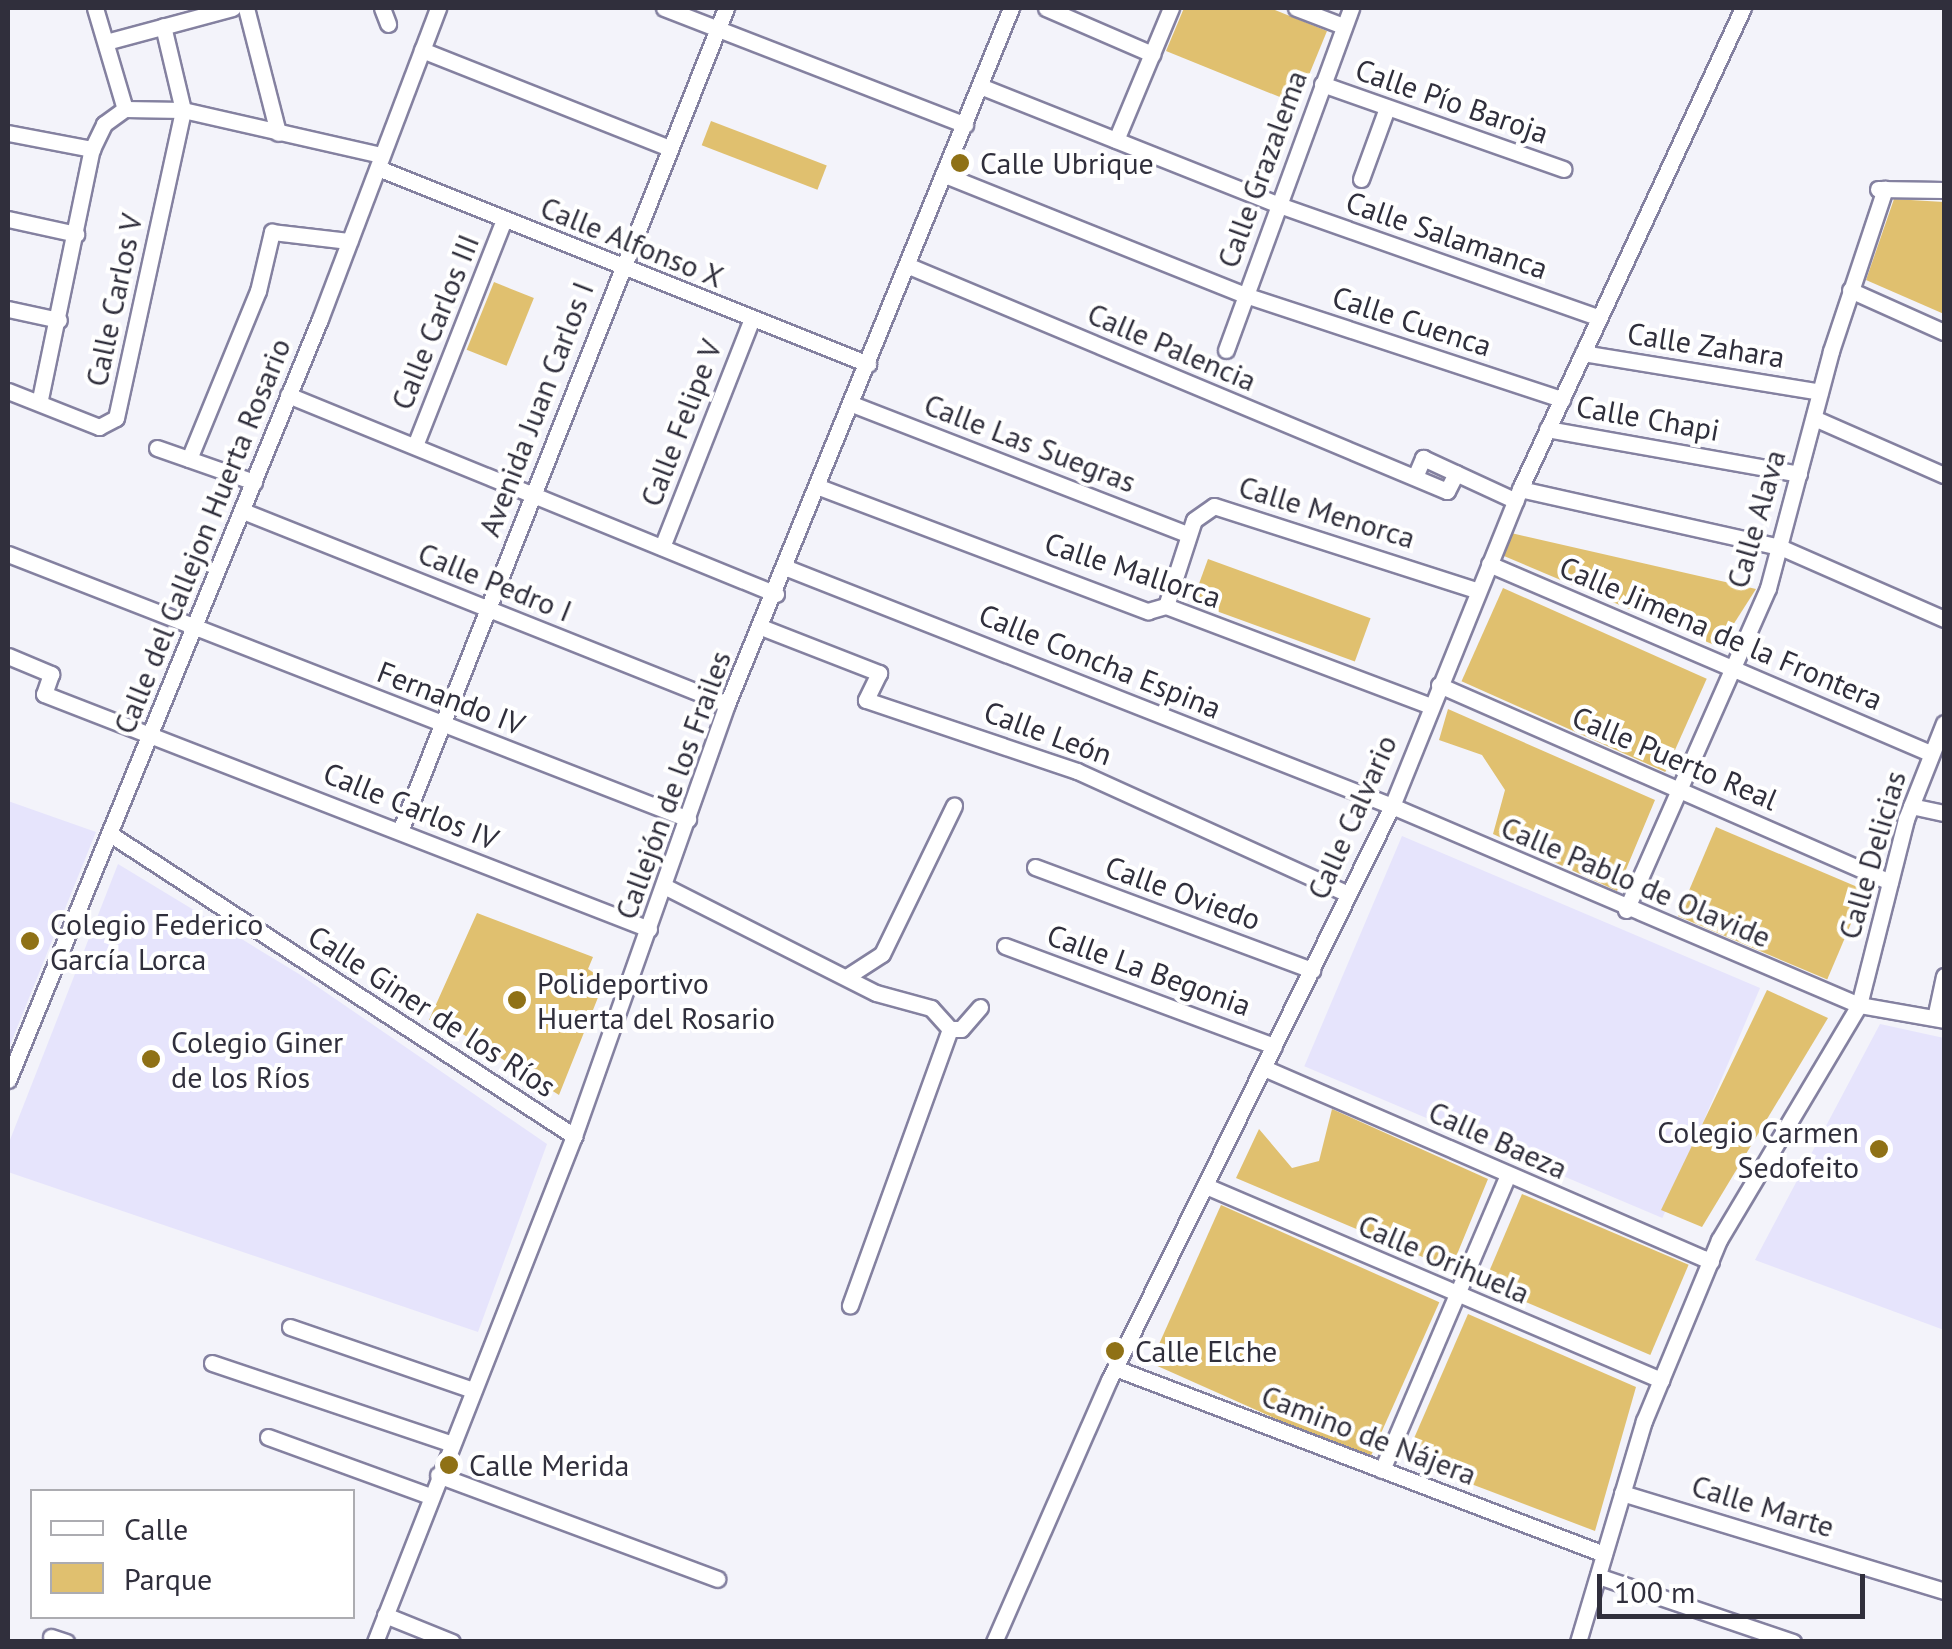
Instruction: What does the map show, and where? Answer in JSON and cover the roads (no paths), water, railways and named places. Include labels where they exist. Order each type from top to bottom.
[{"type":"street","points":[[8,392],[40,399],[92,149],[104,124],[124,109],[95,8]]},
{"type":"street","points":[[106,42],[211,10],[233,8]]},
{"type":"street","points":[[246,8],[278,133]]},
{"type":"street","points":[[382,8],[388,24]]},
{"type":"street","name":"Calle del Callejon Huerta Rosario","points":[[8,1080],[254,482],[438,8]]},
{"type":"street","points":[[664,8],[965,124]]},
{"type":"street","name":"Avenida Juan Carlos I","points":[[400,831],[726,8]]},
{"type":"street","name":"Callejón de los Frailes","points":[[375,1642],[470,1389],[574,1136],[726,704],[787,568],[1011,8]]},
{"type":"street","points":[[1046,8],[1152,54]]},
{"type":"street","points":[[1116,140],[1171,8]]},
{"type":"street","points":[[1296,8],[1343,26]]},
{"type":"street","name":"Calle Grazalema","points":[[1226,350],[1351,8]]},
{"type":"street","name":"Calle Calvario","points":[[994,1642],[1115,1368],[1392,806],[1518,495],[1597,316],[1743,8]]},
{"type":"street","points":[[163,26],[184,110]]},
{"type":"street","points":[[422,50],[669,148]]},
{"type":"street","name":"Calle Pío Baroja","points":[[1322,84],[1564,169]]},
{"type":"street","name":"Calle Salamanca","points":[[980,86],[1279,205],[1597,316]]},
{"type":"street","points":[[1361,179],[1387,108]]},
{"type":"street","name":"Calle Alfonso X","points":[[124,109],[184,110],[379,162],[620,268],[868,364]]},
{"type":"street","name":"Calle Carlos V","points":[[40,399],[99,427],[116,418],[184,110]]},
{"type":"street","points":[[8,132],[92,149]]},
{"type":"street","points":[[945,175],[1245,295]]},
{"type":"street","name":"Calle Alava","points":[[1626,910],[1730,666],[1768,588],[1820,392],[1881,189],[1944,190]]},
{"type":"street","points":[[8,220],[76,234]]},
{"type":"street","name":"Calle Carlos III","points":[[416,443],[504,220]]},
{"type":"street","points":[[189,459],[258,291],[272,232],[349,241]]},
{"type":"street","name":"Calle Palencia","points":[[909,266],[1447,491],[1456,473],[1518,495],[1780,547],[1944,619]]},
{"type":"street","points":[[1850,290],[1944,332]]},
{"type":"street","name":"Calle Cuenca","points":[[1245,295],[1562,399]]},
{"type":"street","points":[[8,309],[59,320]]},
{"type":"street","name":"Calle Felipe V","points":[[662,547],[752,319]]},
{"type":"street","name":"Calle Zahara","points":[[1583,353],[1820,392]]},
{"type":"street","points":[[288,395],[416,443],[533,496],[776,594]]},
{"type":"street","name":"Calle Las Suegras","points":[[852,404],[1188,534]]},
{"type":"street","points":[[1814,418],[1944,476]]},
{"type":"street","name":"Calle Chapi","points":[[1548,429],[1799,474]]},
{"type":"street","points":[[156,448],[254,482]]},
{"type":"street","name":"Calle Mallorca","points":[[819,487],[1148,611],[1166,606],[1431,706]]},
{"type":"street","name":"Calle Menorca","points":[[1188,534],[1197,514],[1214,506],[1478,591]]},
{"type":"street","name":"Calle Pedro I","points":[[242,511],[726,704]]},
{"type":"street","points":[[1166,606],[1188,534]]},
{"type":"street","name":"Fernando IV","points":[[8,554],[688,819]]},
{"type":"street","name":"Calle Jimena de la Frontera","points":[[1489,564],[1931,753]]},
{"type":"street","name":"Calle Concha Espina","points":[[787,568],[1392,806]]},
{"type":"street","name":"Calle León","points":[[762,628],[879,673],[866,700],[1077,771],[1348,894]]},
{"type":"street","name":"Calle Carlos IV","points":[[8,656],[51,674],[44,694],[153,733],[649,929]]},
{"type":"street","name":"Calle Puerto Real","points":[[1439,686],[1890,882]]},
{"type":"street","name":"Calle Delicias","points":[[1578,1642],[1622,1493],[1661,1380],[1710,1261],[1859,1005],[1912,806],[1944,723]]},
{"type":"street","points":[[848,976],[882,954],[954,806]]},
{"type":"street","name":"Calle Pablo de Olavide","points":[[1392,806],[1626,910],[1859,1005],[1940,1019]]},
{"type":"street","points":[[1912,806],[1944,813]]},
{"type":"street","name":"Calle Giner de los Ríos","points":[[110,834],[574,1136]]},
{"type":"street","name":"Calle Oviedo","points":[[1035,866],[1312,970]]},
{"type":"street","points":[[664,886],[876,993],[932,1008],[950,1029],[961,1029],[980,1007]]},
{"type":"street","name":"Calle La Begonia","points":[[1005,946],[1274,1046]]},
{"type":"street","points":[[1940,1019],[1944,976]]},
{"type":"street","points":[[850,1305],[950,1029]]},
{"type":"street","name":"Calle Baeza","points":[[1264,1068],[1710,1261]]},
{"type":"street","points":[[1382,1470],[1508,1174]]},
{"type":"street","name":"Calle Orihuela","points":[[1206,1186],[1661,1380]]},
{"type":"street","points":[[290,1327],[470,1389]]},
{"type":"street","points":[[212,1363],[450,1442]]},
{"type":"street","name":"Camino de Nájera","points":[[1115,1368],[1604,1554]]},
{"type":"street","points":[[268,1438],[430,1496]]},
{"type":"street","points":[[438,1475],[717,1579]]},
{"type":"street","name":"Calle Marte","points":[[1622,1493],[1944,1591]]},
{"type":"street","points":[[1598,1576],[1793,1642]]},
{"type":"street","points":[[386,1615],[452,1642]]},
{"type":"place","name":"Calle Ubrique","points":[[960,163]]},
{"type":"place","name":"Colegio Federico García Lorca","points":[[30,941]]},
{"type":"place","name":"Polideportivo Huerta del Rosario","points":[[517,1000]]},
{"type":"place","name":"Colegio Giner de los Ríos","points":[[151,1059]]},
{"type":"place","name":"Colegio Carmen Sedofeito","points":[[1879,1149]]},
{"type":"place","name":"Calle Elche","points":[[1115,1351]]},
{"type":"place","name":"Calle Merida","points":[[449,1465]]}]
